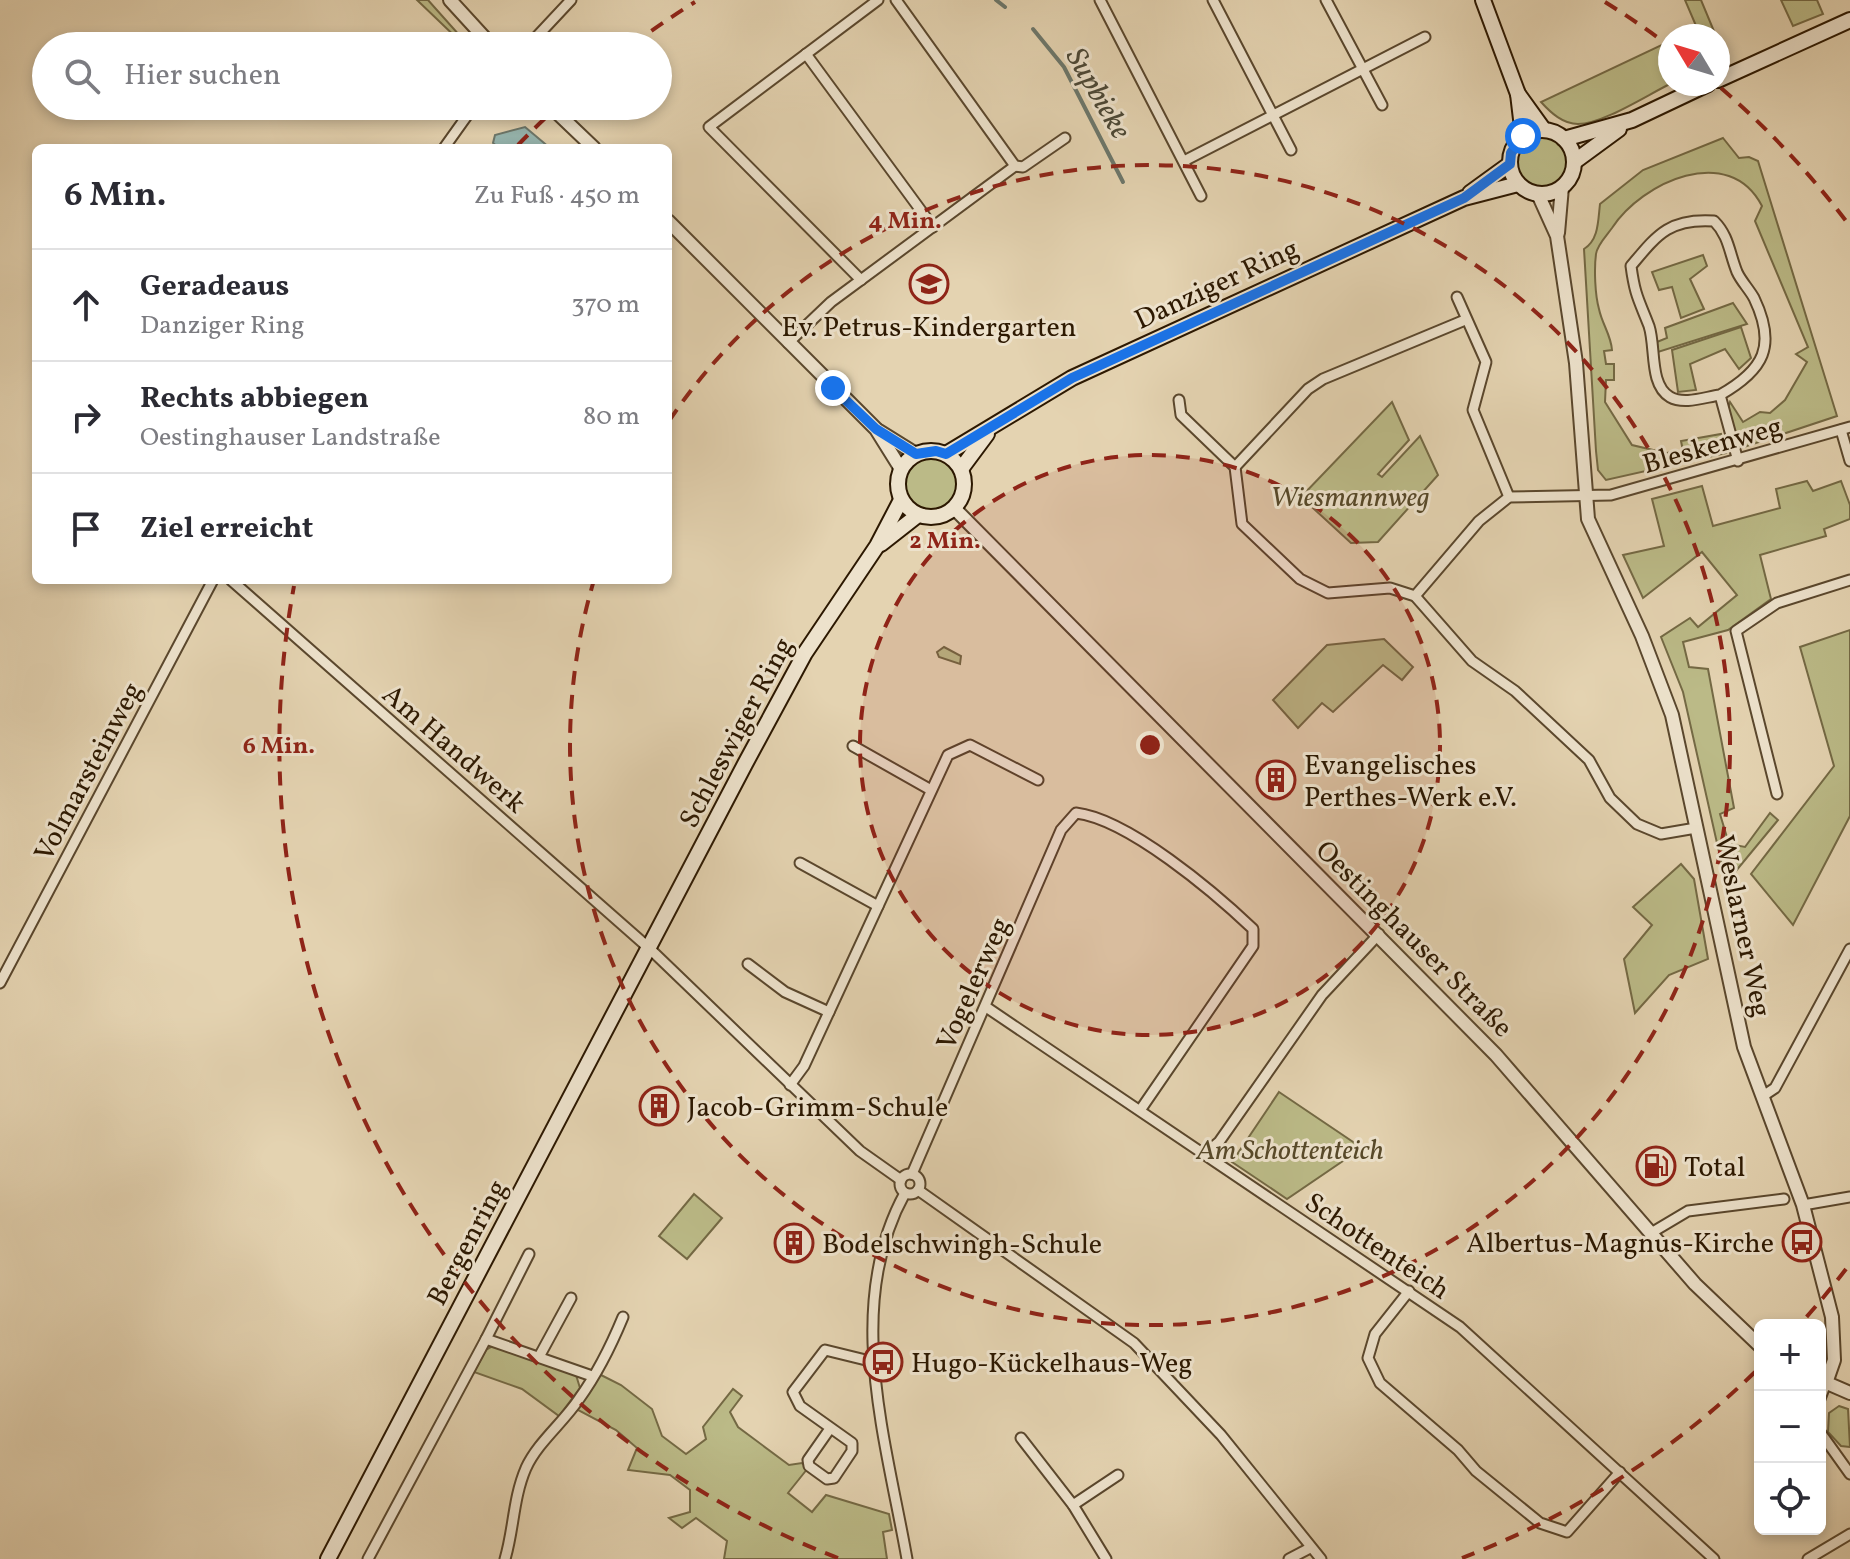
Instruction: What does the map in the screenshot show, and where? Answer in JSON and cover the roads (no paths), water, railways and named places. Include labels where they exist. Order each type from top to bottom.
[{"type":"main road","points":[[1483,0],[1518,94],[1523,136]]},
{"type":"main road","points":[[1730,75],[1850,20]]},
{"type":"main road","points":[[1518,94],[1544,130],[1564,139],[1632,120],[1683,96]]},
{"type":"main road","points":[[1574,162],[1632,120]]},
{"type":"main road","points":[[1544,130],[1523,136],[1511,153],[1510,164],[1518,184],[1538,194],[1562,187],[1571,176],[1574,162],[1564,139]]},
{"type":"main road","name":"Danziger Ring","points":[[1464,198],[1510,164]]},
{"type":"main road","name":"Danziger Ring","points":[[946,454],[1072,378],[1464,198],[1518,184]]},
{"type":"main road","name":"Danziger Ring","points":[[961,469],[995,425]]},
{"type":"main road","points":[[936,451],[946,454],[961,469],[964,489],[954,508],[931,517],[918,515],[901,500],[898,479],[901,469],[916,454],[936,451]]},
{"type":"main road","name":"Schleswiger Ring","points":[[650,949],[805,653],[877,546],[901,500]]},
{"type":"main road","name":"Schleswiger Ring","points":[[877,546],[918,515]]},
{"type":"main road","name":"Bergenring","points":[[328,1559],[650,949]]},
{"type":"street","points":[[450,0],[479,32]]},
{"type":"street","points":[[541,32],[571,0]]},
{"type":"street","points":[[861,280],[709,127],[878,0]]},
{"type":"street","points":[[896,0],[1015,166]]},
{"type":"street","points":[[1100,0],[1201,196]]},
{"type":"street","points":[[1213,0],[1291,150]]},
{"type":"street","points":[[1326,0],[1382,105]]},
{"type":"street","points":[[1184,161],[1425,37]]},
{"type":"street","points":[[806,54],[933,227]]},
{"type":"street","points":[[447,144],[464,120]]},
{"type":"street","points":[[565,120],[590,144]]},
{"type":"street","points":[[788,343],[831,302],[1015,166],[1023,167],[1065,138]]},
{"type":"street","name":"Weslarner Weg","points":[[1562,187],[1557,236],[1576,363],[1584,490],[1595,540],[1642,636],[1672,715],[1744,1047],[1803,1205],[1835,1340],[1834,1360],[1826,1375]]},
{"type":"street","name":"Weslarner Weg","points":[[1538,194],[1557,236]]},
{"type":"street","points":[[1697,220],[1714,221],[1725,233],[1737,274],[1754,299],[1768,342],[1760,364],[1745,381],[1720,395],[1683,401],[1669,397],[1659,385],[1649,327],[1635,300],[1631,266],[1660,231],[1697,220]]},
{"type":"street","points":[[672,225],[876,429],[916,454]]},
{"type":"street","points":[[1415,596],[1479,521],[1509,497],[1473,410],[1486,362],[1457,297]]},
{"type":"street","points":[[1235,467],[1308,389],[1323,379],[1465,320]]},
{"type":"street","points":[[1720,395],[1738,461]]},
{"type":"street","points":[[1179,400],[1181,415],[1235,467],[1242,524],[1300,579],[1328,593],[1390,588],[1406,590],[1415,596],[1472,661],[1515,691],[1589,760],[1610,798],[1637,824],[1661,834],[1696,828]]},
{"type":"street","points":[[876,429],[901,469]]},
{"type":"street","points":[[1845,429],[1850,461]]},
{"type":"street","name":"Bleskenweg","points":[[1509,497],[1584,490],[1611,495],[1845,429]]},
{"type":"street","name":"Oestinghauser Straße","points":[[954,508],[1496,1055],[1722,1314],[1754,1341]]},
{"type":"street","points":[[1777,794],[1736,631],[1777,603],[1850,580]]},
{"type":"street","name":"Volmarsteinweg","points":[[0,983],[211,584]]},
{"type":"street","name":"Am Handwerk","points":[[236,584],[650,949],[860,1151],[901,1180]]},
{"type":"street","points":[[790,1085],[804,1066],[948,755],[970,745],[1038,780]]},
{"type":"street","points":[[853,746],[931,790]]},
{"type":"street","name":"Vogelerweg","points":[[912,1174],[1061,830],[1076,813],[1095,815],[1176,865],[1253,929],[1253,946],[1141,1109]]},
{"type":"street","points":[[800,863],[878,906]]},
{"type":"street","points":[[1206,1153],[1219,1142],[1322,995],[1379,934]]},
{"type":"street","points":[[1763,1096],[1775,1088],[1850,949]]},
{"type":"street","points":[[748,964],[785,992],[829,1012]]},
{"type":"street","name":"Schottenteich","points":[[986,1007],[1409,1291],[1483,1347],[1714,1559]]},
{"type":"street","points":[[905,1193],[900,1187],[901,1180],[912,1174],[920,1183],[918,1190]]},
{"type":"street","points":[[907,1559],[874,1362],[875,1278],[894,1213],[905,1193],[918,1190],[1134,1343],[1221,1435],[1321,1559]]},
{"type":"street","points":[[1803,1205],[1850,1197]]},
{"type":"street","points":[[1651,1233],[1688,1211],[1784,1199]]},
{"type":"street","points":[[368,1559],[529,1254]]},
{"type":"street","points":[[1409,1291],[1375,1334],[1368,1358],[1380,1383],[1458,1450],[1476,1471],[1540,1523],[1567,1532],[1620,1472]]},
{"type":"street","points":[[540,1355],[571,1298]]},
{"type":"street","points":[[505,1559],[515,1500],[527,1466],[578,1400],[609,1351],[623,1317]]},
{"type":"street","points":[[486,1339],[540,1355],[592,1376]]},
{"type":"street","points":[[829,1430],[808,1460],[809,1466],[827,1479],[834,1478],[852,1451],[852,1443],[829,1430],[800,1406],[793,1392],[825,1350],[874,1362]]},
{"type":"street","points":[[1826,1382],[1850,1393]]},
{"type":"street","points":[[1021,1438],[1073,1505],[1106,1559]]},
{"type":"street","points":[[1826,1440],[1850,1474]]},
{"type":"street","points":[[1073,1505],[1118,1475]]},
{"type":"street","points":[[1808,1559],[1850,1534]]},
{"type":"street","points":[[1289,1559],[1310,1548]]},
{"type":"water","points":[[525,127],[545,144],[494,144],[495,135]]},
{"type":"waterway","name":"Supbieke","points":[[996,0],[1005,7]]},
{"type":"waterway","name":"Supbieke","points":[[1033,29],[1064,67],[1123,182]]},
{"type":"place","name":"Ev. Petrus-Kindergarten","points":[[929,284]]},
{"type":"place","name":"Evangelisches Perthes-Werk e.V.","points":[[1276,780]]},
{"type":"place","name":"Jacob-Grimm-Schule","points":[[659,1106]]},
{"type":"place","name":"Total","points":[[1656,1166]]},
{"type":"place","name":"Albertus-Magnus-Kirche","points":[[1802,1242]]},
{"type":"place","name":"Bodelschwingh-Schule","points":[[794,1243]]},
{"type":"place","name":"Hugo-Kückelhaus-Weg","points":[[883,1362]]},
{"type":"park label","name":"Wiesmannweg","points":[[1350,496]]},
{"type":"park label","name":"Am Schottenteich","points":[[1290,1149]]}]
